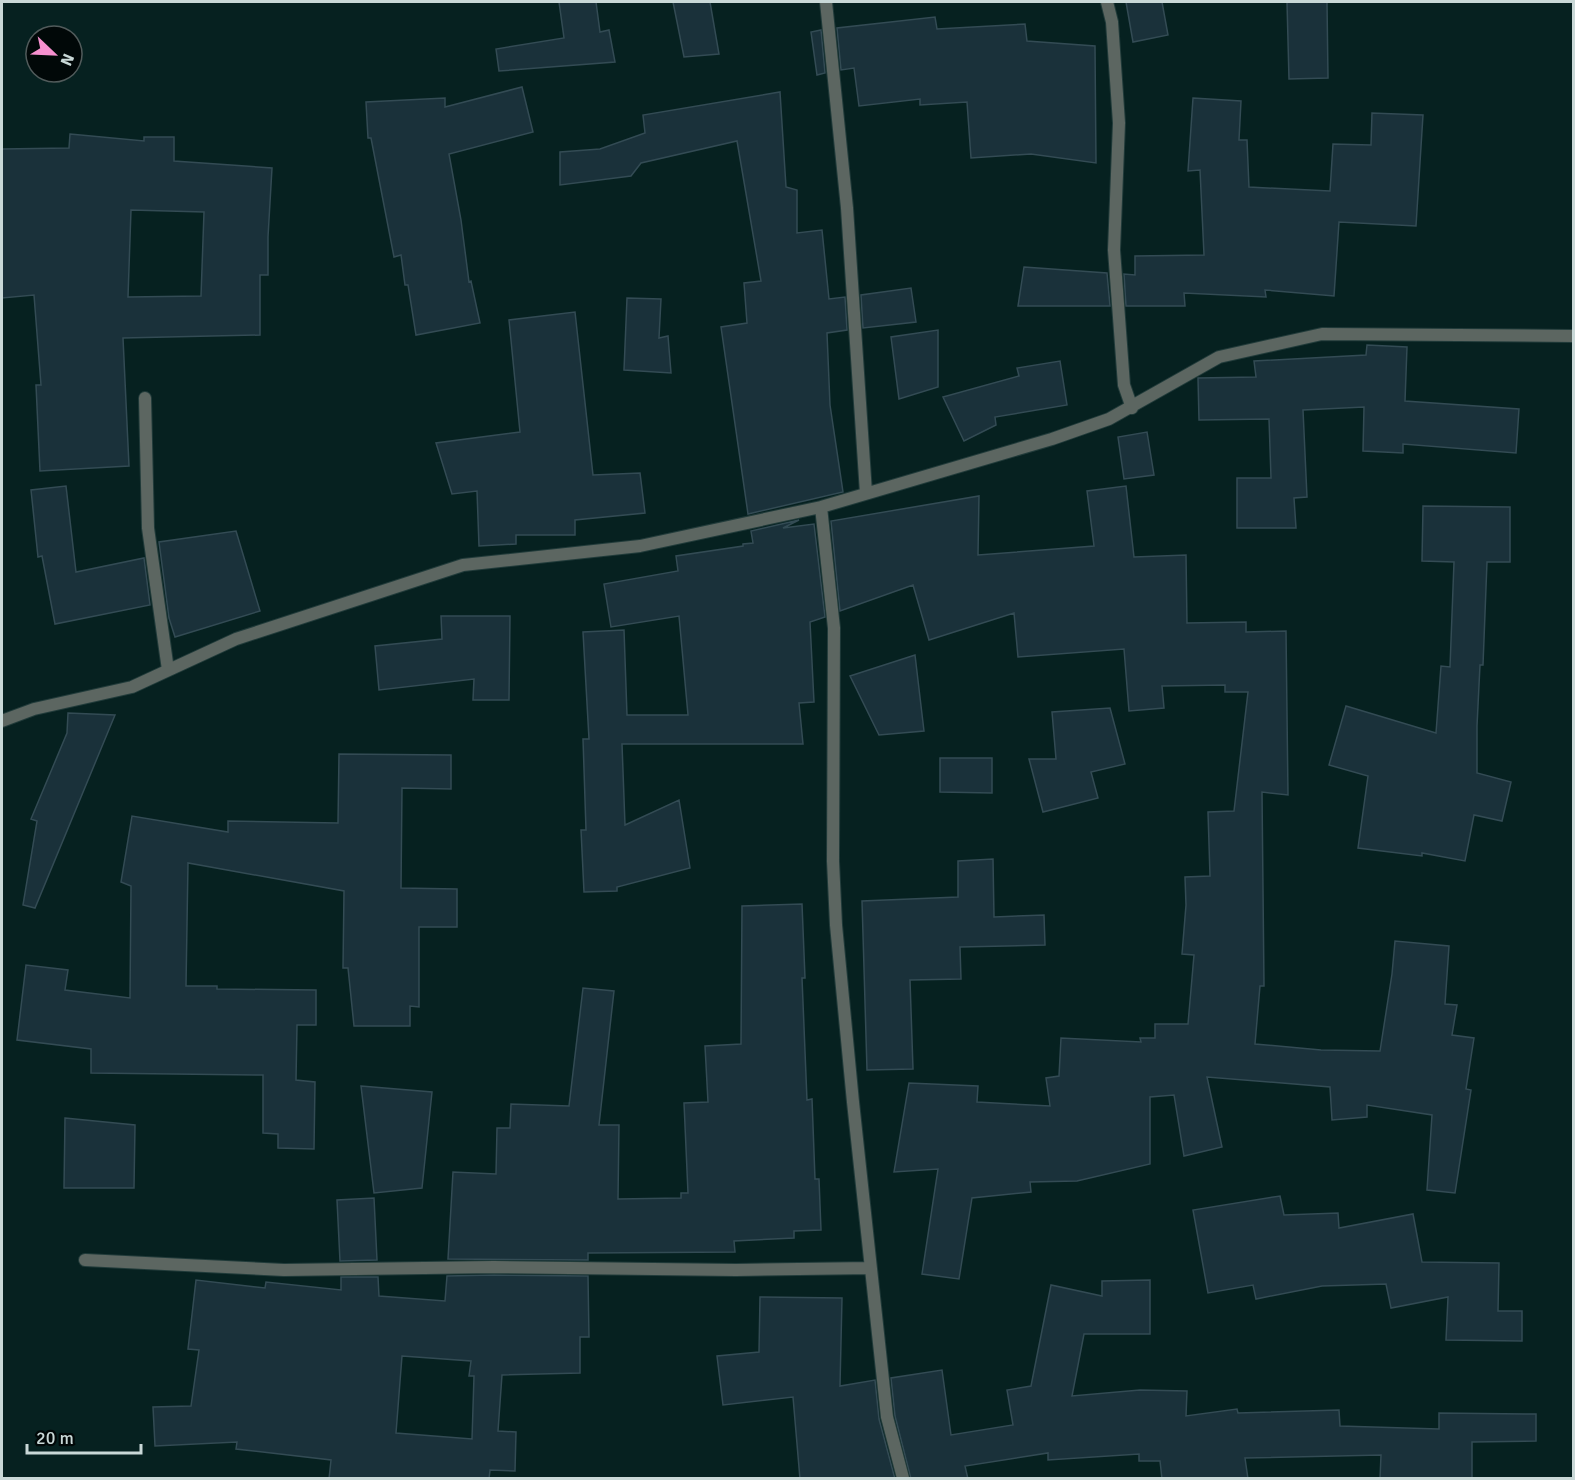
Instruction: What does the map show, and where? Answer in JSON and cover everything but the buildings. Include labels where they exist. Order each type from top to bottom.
[{"type":"street","points":[[826,2],[847,208],[866,493]]},
{"type":"street","points":[[1107,2],[1112,22],[1119,123],[1114,250],[1125,386],[1131,408]]},
{"type":"street","points":[[2,721],[34,709],[132,687],[236,639],[462,566],[640,546],[821,507],[1052,439],[1109,419],[1220,357],[1322,334],[1574,336]]},
{"type":"street","points":[[145,398],[148,528],[168,670]]},
{"type":"street","points":[[821,507],[834,628],[833,861],[836,925],[887,1417],[903,1479]]},
{"type":"street","points":[[86,1260],[284,1270],[494,1267],[736,1270],[871,1268]]}]
